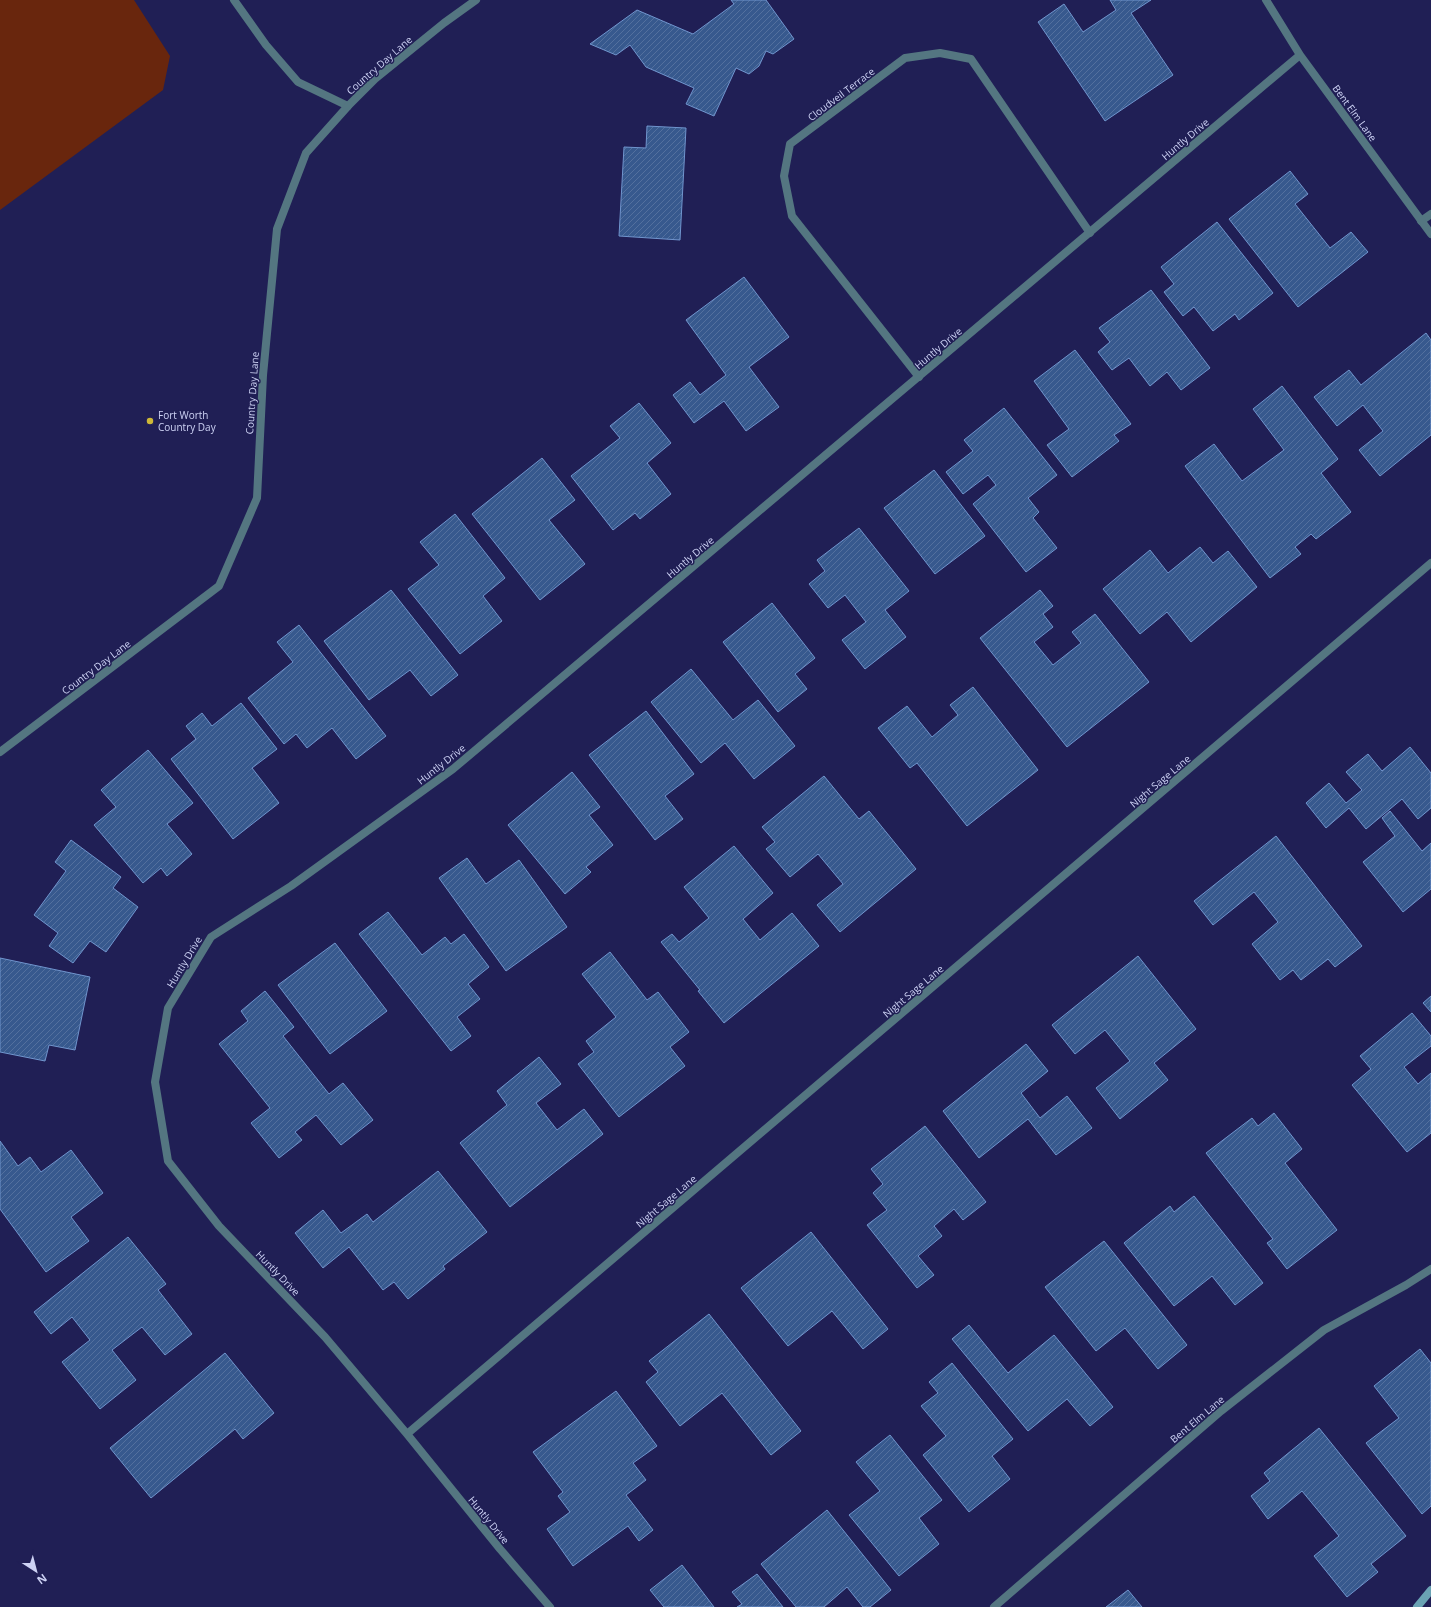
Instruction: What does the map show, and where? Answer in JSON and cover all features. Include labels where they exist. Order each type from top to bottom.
[{"type":"main road","points":[[1417,1607],[1431,1590]]},
{"type":"street","points":[[234,0],[266,45],[298,82],[348,106]]},
{"type":"street","name":"Country Day Lane","points":[[0,752],[219,586],[257,498],[263,375],[277,229],[306,153],[348,106],[375,79],[444,23],[476,0]]},
{"type":"street","name":"Bent Elm Lane","points":[[1266,0],[1300,55],[1431,234]]},
{"type":"street","name":"Cloudveil Terrace","points":[[920,377],[792,216],[784,176],[790,144],[905,58],[940,53],[971,59],[1090,233]]},
{"type":"street","name":"Huntly Drive","points":[[550,1607],[500,1549],[407,1434],[325,1337],[219,1226],[168,1161],[155,1082],[168,1008],[211,938],[291,886],[453,769],[920,377],[1300,55]]},
{"type":"street","points":[[1421,221],[1431,214]]},
{"type":"street","name":"Night Sage Lane","points":[[407,1434],[1431,563]]},
{"type":"street","name":"Bent Elm Lane","points":[[994,1607],[1221,1411],[1324,1330],[1406,1285],[1431,1269]]},
{"type":"shaded area","points":[[0,0],[134,0],[170,56],[163,90],[0,210]]},
{"type":"building","points":[[731,0],[766,0],[794,39],[773,54],[766,51],[759,66],[749,74],[736,68],[714,116],[686,104],[694,88],[646,67],[630,45],[616,55],[590,44],[637,10],[693,34],[734,4]]},
{"type":"building","points":[[1110,0],[1151,0],[1131,13],[1173,75],[1105,121],[1038,22],[1064,4],[1083,32],[1116,10]]},
{"type":"building","points":[[647,126],[686,128],[680,240],[619,236],[624,147],[646,148]]},
{"type":"building","points":[[1290,171],[1308,194],[1295,204],[1330,248],[1351,232],[1368,252],[1298,307],[1229,219]]},
{"type":"building","points":[[1217,222],[1273,293],[1239,320],[1235,314],[1213,331],[1194,307],[1183,316],[1164,292],[1174,284],[1161,267]]},
{"type":"building","points":[[744,277],[789,337],[749,367],[779,407],[746,431],[724,401],[694,423],[673,395],[690,382],[700,395],[726,375],[686,320]]},
{"type":"building","points":[[1151,290],[1210,368],[1181,390],[1167,372],[1150,386],[1129,358],[1112,370],[1098,352],[1110,342],[1099,328]]},
{"type":"building","points":[[1426,333],[1431,340],[1431,435],[1380,476],[1359,450],[1383,431],[1363,405],[1337,426],[1314,397],[1349,370],[1361,385]]},
{"type":"building","points":[[1075,350],[1131,424],[1114,435],[1119,441],[1072,477],[1047,445],[1069,429],[1034,381]]},
{"type":"building","points":[[1282,386],[1338,459],[1321,473],[1351,512],[1316,539],[1311,534],[1295,547],[1301,554],[1270,578],[1185,466],[1214,444],[1242,481],[1284,450],[1253,409]]},
{"type":"building","points":[[639,403],[671,443],[647,463],[671,494],[640,519],[635,513],[613,530],[571,476],[620,438],[610,426]]},
{"type":"building","points":[[1004,408],[1057,475],[1028,498],[1039,512],[1033,518],[1057,548],[1026,572],[973,504],[996,485],[988,475],[963,494],[946,472],[973,451],[964,440]]},
{"type":"building","points":[[542,458],[575,500],[549,520],[585,564],[540,600],[472,514]]},
{"type":"building","points":[[934,470],[985,536],[935,574],[884,508]]},
{"type":"building","points":[[455,514],[505,578],[483,596],[502,621],[460,654],[408,589],[439,565],[420,542]]},
{"type":"building","points":[[859,528],[909,591],[885,610],[906,637],[865,669],[842,640],[866,622],[845,595],[828,608],[809,584],[825,571],[817,560]]},
{"type":"building","points":[[1200,547],[1213,563],[1228,551],[1257,587],[1191,642],[1167,612],[1140,634],[1103,589],[1150,550],[1168,573]]},
{"type":"building","points":[[391,590],[458,675],[431,696],[410,670],[369,700],[324,641]]},
{"type":"building","points":[[1040,590],[1053,606],[1043,614],[1053,627],[1034,642],[1053,665],[1081,643],[1072,632],[1095,614],[1149,682],[1067,747],[980,638]]},
{"type":"building","points":[[772,603],[815,658],[795,674],[807,689],[778,712],[723,642]]},
{"type":"building","points":[[299,625],[386,736],[356,759],[332,728],[307,748],[296,734],[284,744],[248,698],[293,662],[277,642]]},
{"type":"building","points":[[691,669],[733,720],[758,700],[795,746],[754,779],[725,743],[701,763],[651,702]]},
{"type":"building","points":[[973,687],[1038,770],[967,826],[917,763],[910,768],[878,728],[907,706],[932,737],[958,715],[950,705]]},
{"type":"building","points":[[241,703],[277,749],[252,768],[279,803],[233,839],[171,759],[196,739],[186,726],[202,713],[212,726]]},
{"type":"building","points":[[646,711],[694,774],[665,796],[683,819],[655,840],[589,755]]},
{"type":"building","points":[[1410,747],[1431,773],[1431,808],[1418,819],[1402,799],[1366,829],[1349,808],[1326,828],[1306,803],[1329,783],[1346,803],[1362,790],[1346,772],[1368,754],[1382,771]]},
{"type":"building","points":[[148,750],[193,803],[167,824],[192,854],[167,876],[161,868],[143,883],[94,825],[116,807],[101,790]]},
{"type":"building","points":[[572,772],[600,807],[589,815],[613,845],[586,867],[591,872],[565,894],[508,825]]},
{"type":"building","points":[[824,776],[859,819],[869,811],[916,869],[840,932],[817,905],[843,884],[818,854],[790,877],[766,849],[775,842],[762,827]]},
{"type":"building","points":[[1390,811],[1422,851],[1431,843],[1431,889],[1403,912],[1363,862],[1395,836],[1382,818]]},
{"type":"building","points":[[1276,836],[1362,946],[1335,967],[1328,959],[1301,980],[1293,970],[1280,980],[1252,944],[1278,922],[1254,892],[1213,925],[1194,901]]},
{"type":"building","points":[[71,840],[121,877],[113,888],[138,907],[106,952],[90,941],[73,963],[49,946],[58,933],[34,915],[66,871],[55,862]]},
{"type":"building","points":[[734,846],[773,893],[743,919],[760,940],[792,913],[819,946],[724,1023],[698,991],[700,990],[661,942],[672,934],[679,942],[709,918],[684,887]]},
{"type":"building","points":[[467,858],[486,884],[519,860],[567,927],[506,971],[439,878]]},
{"type":"building","points":[[388,912],[422,955],[445,937],[451,944],[464,934],[489,967],[468,984],[480,999],[457,1017],[471,1036],[451,1051],[359,934]]},
{"type":"building","points":[[335,943],[387,1011],[330,1054],[278,985]]},
{"type":"building","points":[[610,952],[647,1000],[658,992],[689,1032],[670,1047],[685,1066],[619,1117],[578,1064],[594,1052],[586,1041],[616,1017],[582,974]]},
{"type":"building","points":[[1138,956],[1196,1029],[1154,1063],[1168,1080],[1120,1119],[1096,1088],[1130,1061],[1105,1030],[1075,1054],[1052,1025]]},
{"type":"building","points":[[0,958],[90,977],[75,1050],[49,1045],[45,1061],[0,1052]]},
{"type":"building","points":[[265,991],[294,1027],[283,1036],[329,1094],[343,1083],[373,1120],[341,1145],[316,1115],[295,1132],[302,1140],[279,1158],[251,1123],[270,1108],[219,1044],[248,1021],[241,1011]]},
{"type":"building","points":[[1431,996],[1431,1012],[1423,1003]]},
{"type":"building","points":[[1412,1013],[1431,1036],[1431,1046],[1404,1067],[1418,1084],[1431,1073],[1431,1133],[1407,1152],[1352,1085],[1371,1069],[1360,1056]]},
{"type":"building","points":[[1026,1044],[1048,1071],[1021,1093],[1040,1118],[1067,1096],[1092,1128],[1056,1155],[1028,1119],[979,1158],[943,1111]]},
{"type":"building","points":[[539,1057],[561,1084],[536,1103],[557,1130],[584,1109],[603,1134],[510,1207],[460,1143],[507,1105],[497,1091]]},
{"type":"building","points":[[1274,1113],[1302,1149],[1285,1163],[1337,1230],[1287,1269],[1267,1243],[1273,1239],[1206,1153],[1252,1118],[1258,1126]]},
{"type":"building","points":[[925,1126],[986,1202],[963,1220],[954,1209],[934,1226],[942,1236],[918,1256],[934,1275],[917,1288],[867,1225],[887,1210],[873,1193],[883,1184],[871,1169]]},
{"type":"building","points":[[0,1141],[18,1166],[30,1157],[41,1172],[71,1150],[103,1193],[71,1217],[89,1241],[46,1272],[0,1209]]},
{"type":"building","points":[[438,1171],[487,1232],[443,1266],[445,1269],[408,1299],[394,1282],[383,1290],[349,1247],[323,1268],[295,1233],[323,1210],[341,1233],[367,1214],[373,1222]]},
{"type":"building","points":[[1194,1196],[1263,1283],[1235,1305],[1212,1276],[1174,1306],[1124,1243],[1170,1206],[1174,1212]]},
{"type":"building","points":[[811,1232],[888,1329],[863,1349],[832,1311],[788,1346],[741,1288]]},
{"type":"building","points":[[128,1237],[166,1284],[158,1290],[192,1334],[165,1355],[142,1327],[112,1350],[136,1380],[100,1409],[62,1362],[90,1340],[72,1317],[51,1334],[34,1312]]},
{"type":"building","points":[[1104,1241],[1187,1345],[1158,1369],[1125,1328],[1096,1351],[1045,1287]]},
{"type":"building","points":[[709,1314],[801,1431],[771,1455],[722,1393],[680,1426],[646,1382],[658,1372],[649,1361]]},
{"type":"building","points":[[969,1325],[1008,1373],[1054,1335],[1113,1407],[1090,1426],[1067,1399],[1028,1431],[952,1339]]},
{"type":"building","points":[[1420,1349],[1431,1363],[1431,1506],[1422,1514],[1366,1443],[1399,1418],[1374,1386]]},
{"type":"building","points":[[225,1353],[274,1413],[243,1439],[235,1429],[151,1498],[110,1448]]},
{"type":"building","points":[[952,1363],[1013,1439],[992,1456],[1010,1479],[969,1512],[923,1455],[946,1436],[921,1406],[938,1393],[929,1382]]},
{"type":"building","points":[[616,1391],[657,1446],[633,1463],[646,1480],[626,1495],[653,1530],[639,1541],[628,1526],[573,1566],[547,1529],[570,1512],[558,1496],[563,1492],[533,1452]]},
{"type":"building","points":[[1319,1428],[1406,1536],[1371,1564],[1378,1572],[1347,1597],[1314,1556],[1339,1536],[1302,1491],[1268,1519],[1251,1496],[1270,1481],[1264,1473]]},
{"type":"building","points":[[890,1435],[942,1500],[919,1518],[939,1544],[899,1576],[849,1515],[880,1491],[856,1462]]},
{"type":"building","points":[[827,1510],[891,1590],[870,1607],[863,1607],[847,1587],[824,1607],[796,1607],[761,1564]]},
{"type":"building","points":[[682,1565],[714,1607],[664,1607],[650,1590]]},
{"type":"building","points":[[757,1574],[783,1607],[737,1607],[742,1604],[732,1592]]},
{"type":"building","points":[[1128,1590],[1142,1607],[1106,1607]]},
{"type":"place","name":"Fort Worth Country Day","points":[[150,421]]}]
